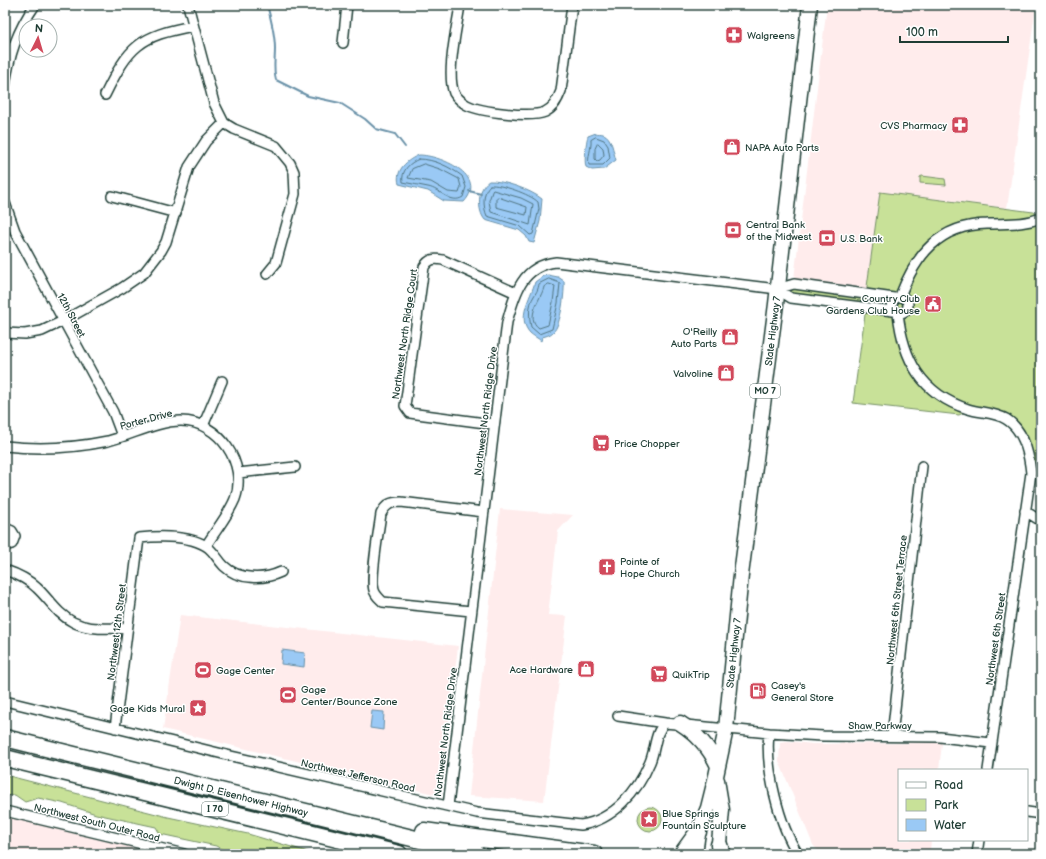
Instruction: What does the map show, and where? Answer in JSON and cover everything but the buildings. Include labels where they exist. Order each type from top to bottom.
[{"type":"highway","name":"Dwight D. Eisenhower Highway","points":[[5,738],[477,854]]},
{"type":"highway","name":"Dwight D. Eisenhower Highway","points":[[5,758],[399,854]]},
{"type":"highway","points":[[330,817],[497,842],[594,854]]},
{"type":"highway","points":[[682,854],[698,832]]},
{"type":"main road","name":"State Highway 7","points":[[717,771],[726,729],[741,575],[777,289],[810,5]]},
{"type":"main road","points":[[680,723],[694,733],[712,755],[717,771]]},
{"type":"main road","name":"MO 7","points":[[703,854],[708,808],[717,771]]},
{"type":"main road","name":"MO 7","points":[[717,771],[722,810],[720,851]]},
{"type":"main road","name":"MO 7","points":[[695,854],[698,832],[708,808]]},
{"type":"street","points":[[5,86],[8,62],[13,46],[19,30],[35,5]]},
{"type":"street","points":[[188,5],[214,103],[224,123],[234,130],[276,146],[290,163],[294,172],[295,194],[276,263],[267,274]]},
{"type":"street","points":[[343,42],[347,5]]},
{"type":"street","points":[[460,5],[451,74],[454,94],[466,105],[479,109],[534,115],[546,112],[556,103],[561,91],[572,5]]},
{"type":"street","points":[[105,95],[130,52],[140,44],[152,36],[193,26]]},
{"type":"street","points":[[5,333],[34,333],[63,322],[122,288],[144,273],[161,251],[171,230],[189,167],[206,141],[224,123]]},
{"type":"street","points":[[112,196],[176,213]]},
{"type":"street","name":"12th Street","points":[[5,203],[15,231],[113,412],[122,436]]},
{"type":"street","points":[[895,312],[891,305],[919,258],[929,246],[942,237],[961,228],[976,224],[1011,224],[1031,222],[1041,218]]},
{"type":"street","name":"Northwest North Ridge Court","points":[[493,424],[406,413],[405,406],[426,258],[443,260],[516,293]]},
{"type":"street","name":"Northwest North Ridge Drive","points":[[448,806],[484,512],[493,424],[507,322],[516,293],[532,270],[542,265],[556,262],[777,289]]},
{"type":"street","points":[[794,284],[897,297],[907,300],[910,306],[903,312],[895,312],[791,298],[777,289],[794,284]]},
{"type":"street","name":"Northwest 6th Street","points":[[895,312],[903,344],[912,366],[923,382],[938,394],[969,410],[991,412],[1007,420],[1019,432],[1026,446],[1031,472],[988,769]]},
{"type":"street","points":[[203,426],[222,381]]},
{"type":"street","name":"Porter Drive","points":[[5,446],[53,448],[86,444],[173,422],[188,422],[203,426],[213,432],[228,448],[235,461],[238,473],[235,499],[206,546]]},
{"type":"street","name":"Northwest 6th Street Terrace","points":[[892,736],[922,466]]},
{"type":"street","points":[[238,473],[295,467]]},
{"type":"street","points":[[471,611],[383,602],[377,597],[373,589],[373,582],[381,514],[384,507],[391,502],[484,512]]},
{"type":"street","points":[[1025,511],[1041,521]]},
{"type":"street","points":[[5,528],[12,531],[15,536],[12,544],[5,546]]},
{"type":"street","name":"Northwest 12th Street","points":[[115,728],[140,538],[187,539],[206,546]]},
{"type":"street","points":[[206,546],[225,567],[241,575],[265,578],[281,572]]},
{"type":"street","points":[[5,570],[17,574],[29,581],[58,611],[74,623],[97,628],[111,627],[127,629]]},
{"type":"street","name":"Northwest Jefferson Road","points":[[5,701],[476,813],[582,826],[594,823],[606,817],[619,806],[641,781],[651,761],[659,728],[665,722]]},
{"type":"street","points":[[618,716],[726,729]]},
{"type":"street","name":"Shaw Parkway","points":[[726,729],[769,734],[940,737],[991,743]]},
{"type":"street","points":[[769,734],[768,765],[773,788],[789,836],[798,854]]},
{"type":"street","name":"Northwest South Outer Road","points":[[5,811],[184,854]]},
{"type":"street","points":[[1028,812],[1041,814]]},
{"type":"street","points":[[978,854],[979,841]]},
{"type":"shaded area","points":[[827,5],[1036,5],[1007,208],[880,192],[867,290],[794,279]]},
{"type":"shaded area","points":[[500,509],[573,515],[558,531],[548,615],[567,616],[544,801],[469,796]]},
{"type":"shaded area","points":[[180,615],[458,646],[440,794],[438,795],[163,729]]},
{"type":"shaded area","points":[[787,741],[812,744],[942,743],[939,769],[898,769],[898,841],[931,841],[930,852],[945,854],[821,854],[813,845],[779,761],[780,742]]},
{"type":"shaded area","points":[[5,811],[184,854],[5,854]]},
{"type":"green space","points":[[920,177],[945,179],[946,185],[920,183]]},
{"type":"green space","points":[[880,192],[1041,213],[1041,465],[1037,462],[1030,467],[1029,459],[1007,420],[969,410],[959,415],[853,403],[866,307],[789,301],[791,285],[866,294]]},
{"type":"green space","points":[[5,775],[168,817],[248,834],[315,854],[230,854],[216,846],[160,834],[156,827],[96,814],[62,803],[38,798],[25,802],[15,795],[5,796]]},
{"type":"green space","points":[[650,807],[658,811],[662,819],[658,827],[650,831],[642,827],[638,819],[642,811]]},
{"type":"water","points":[[596,133],[606,135],[612,145],[616,160],[604,169],[592,170],[586,167],[586,147],[588,136]]},
{"type":"water","points":[[419,155],[428,156],[449,163],[466,175],[470,183],[470,192],[464,202],[444,201],[428,191],[399,184],[398,179],[400,170],[406,163]]},
{"type":"water","points":[[489,181],[502,182],[517,186],[542,199],[540,221],[534,243],[529,242],[526,236],[519,230],[485,220],[482,216],[480,194],[485,184]]},
{"type":"water","points":[[548,275],[558,277],[564,281],[564,292],[560,316],[556,328],[551,334],[542,337],[541,341],[530,333],[526,327],[524,314],[535,282],[543,276]]},
{"type":"water","points":[[282,650],[305,653],[304,667],[281,664]]},
{"type":"water","points":[[372,711],[384,712],[383,730],[370,728]]},
{"type":"waterway","points":[[267,5],[274,38],[274,68],[276,80],[308,96],[340,103],[365,119],[376,129],[395,134],[405,147]]},
{"type":"waterway","points":[[469,191],[481,194]]},
{"type":"place","name":"Walgreens","points":[[734,35]]},
{"type":"place","name":"CVS Pharmacy","points":[[960,125]]},
{"type":"place","name":"NAPA Auto Parts","points":[[732,147]]},
{"type":"place","name":"Central Bank of the Midwest","points":[[733,230]]},
{"type":"place","name":"U.S. Bank","points":[[827,238]]},
{"type":"place","name":"Country Club Gardens Club House","points":[[933,304]]},
{"type":"place","name":"O'Reilly Auto Parts","points":[[730,337]]},
{"type":"place","name":"Valvoline","points":[[726,373]]},
{"type":"place","name":"Price Chopper","points":[[601,443]]},
{"type":"place","name":"Pointe of Hope Church","points":[[607,567]]},
{"type":"place","name":"Ace Hardware","points":[[586,669]]},
{"type":"place","name":"Gage Center","points":[[203,670]]},
{"type":"place","name":"QuikTrip","points":[[659,674]]},
{"type":"place","name":"Casey's General Store","points":[[758,691]]},
{"type":"place","name":"Gage Center/Bounce Zone","points":[[288,695]]},
{"type":"place","name":"Gage Kids Mural","points":[[198,708]]},
{"type":"place","name":"Blue Springs Fountain Sculpture","points":[[649,819]]}]
